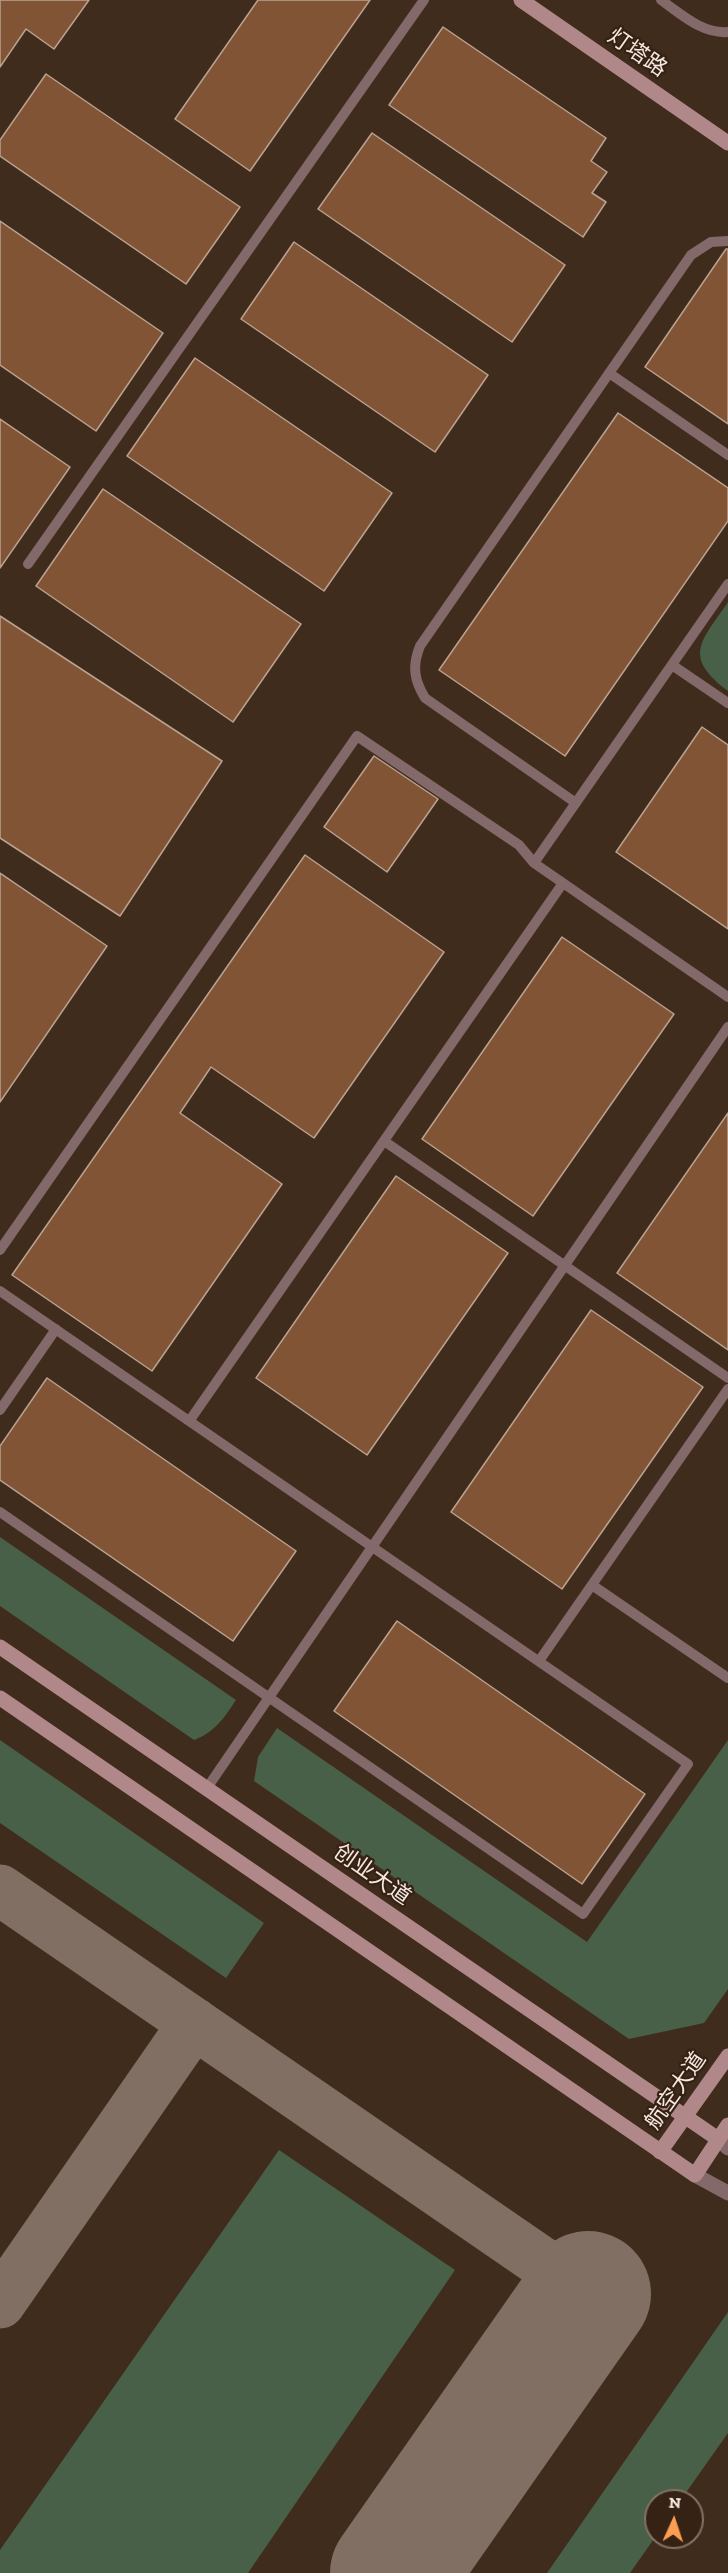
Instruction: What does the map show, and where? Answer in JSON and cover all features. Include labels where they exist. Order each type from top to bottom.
[{"type":"main road","name":"灯塔路","points":[[521,0],[726,137]]},
{"type":"main road","name":"创业大道","points":[[0,1647],[723,2144]]},
{"type":"main road","points":[[0,1698],[695,2175],[723,2144],[728,2125]]},
{"type":"main road","name":"航空大道","points":[[660,2152],[728,2056]]},
{"type":"street","points":[[695,2175],[728,2193]]},
{"type":"lane","points":[[28,564],[424,0]]},
{"type":"lane","points":[[661,0],[704,29],[716,33],[728,32]]},
{"type":"lane","points":[[576,803],[425,698],[417,684],[414,670],[415,658],[420,646],[691,255],[701,246],[711,242],[728,241]]},
{"type":"lane","points":[[609,373],[728,455]]},
{"type":"lane","points":[[534,863],[728,584]]},
{"type":"lane","points":[[672,665],[728,703]]},
{"type":"lane","points":[[0,1250],[357,736],[519,845],[534,863],[728,997]]},
{"type":"lane","points":[[190,1420],[562,883]]},
{"type":"lane","points":[[207,1788],[728,1027]]},
{"type":"lane","points":[[384,1141],[728,1378]]},
{"type":"lane","points":[[0,1291],[688,1764],[583,1914],[0,1512]]},
{"type":"lane","points":[[0,1410],[56,1329]]},
{"type":"lane","points":[[539,1661],[728,1389]]},
{"type":"lane","points":[[592,1585],[728,1678]]},
{"type":"green space","points":[[728,602],[728,691],[705,668],[701,658],[701,648],[710,628]]},
{"type":"green space","points":[[0,1537],[236,1700],[223,1718],[208,1733],[194,1740],[0,1606]]},
{"type":"green space","points":[[277,1728],[587,1942],[728,1740],[728,1989],[704,2023],[629,2039],[254,1781],[258,1757]]},
{"type":"green space","points":[[0,1740],[264,1923],[226,1978],[0,1823]]},
{"type":"green space","points":[[279,2150],[455,2270],[248,2573],[0,2573],[0,2550]]},
{"type":"green space","points":[[728,2312],[728,2433],[688,2489],[644,2489],[644,2549],[647,2549],[630,2573],[547,2573]]},
{"type":"building","points":[[0,0],[89,0],[54,49],[26,29],[0,67]]},
{"type":"building","points":[[258,0],[370,0],[250,171],[175,119]]},
{"type":"building","points":[[443,27],[606,138],[591,161],[607,172],[592,193],[606,202],[583,237],[389,105]]},
{"type":"building","points":[[46,74],[240,207],[186,284],[0,156],[0,140]]},
{"type":"building","points":[[372,133],[565,265],[512,342],[318,209]]},
{"type":"building","points":[[0,221],[163,333],[96,431],[0,365]]},
{"type":"building","points":[[294,242],[488,375],[435,452],[241,319]]},
{"type":"building","points":[[728,249],[728,424],[645,367]]},
{"type":"building","points":[[195,358],[392,493],[324,591],[127,456]]},
{"type":"building","points":[[618,413],[728,488],[728,521],[565,756],[439,670]]},
{"type":"building","points":[[0,419],[70,467],[0,568]]},
{"type":"building","points":[[103,489],[301,624],[233,722],[36,586]]},
{"type":"building","points":[[0,616],[222,761],[120,916],[0,838]]},
{"type":"building","points":[[702,727],[728,745],[728,929],[616,852]]},
{"type":"building","points":[[374,756],[438,799],[387,872],[324,827]]},
{"type":"building","points":[[305,855],[444,952],[314,1138],[211,1067],[180,1113],[282,1184],[152,1371],[12,1275]]},
{"type":"building","points":[[0,873],[107,946],[0,1102]]},
{"type":"building","points":[[562,937],[674,1014],[533,1216],[422,1139]]},
{"type":"building","points":[[728,1113],[728,1350],[617,1273]]},
{"type":"building","points":[[396,1176],[508,1253],[367,1455],[256,1378]]},
{"type":"building","points":[[591,1310],[703,1387],[562,1589],[451,1512]]},
{"type":"building","points":[[47,1378],[296,1551],[233,1641],[0,1480],[0,1446]]},
{"type":"building","points":[[397,1621],[645,1794],[582,1884],[334,1711]]},
{"type":"taxiway","points":[[0,1890],[588,2294]]},
{"type":"taxiway","points":[[0,2303],[194,2023]]},
{"type":"runway","points":[[393,2573],[588,2294]]}]
